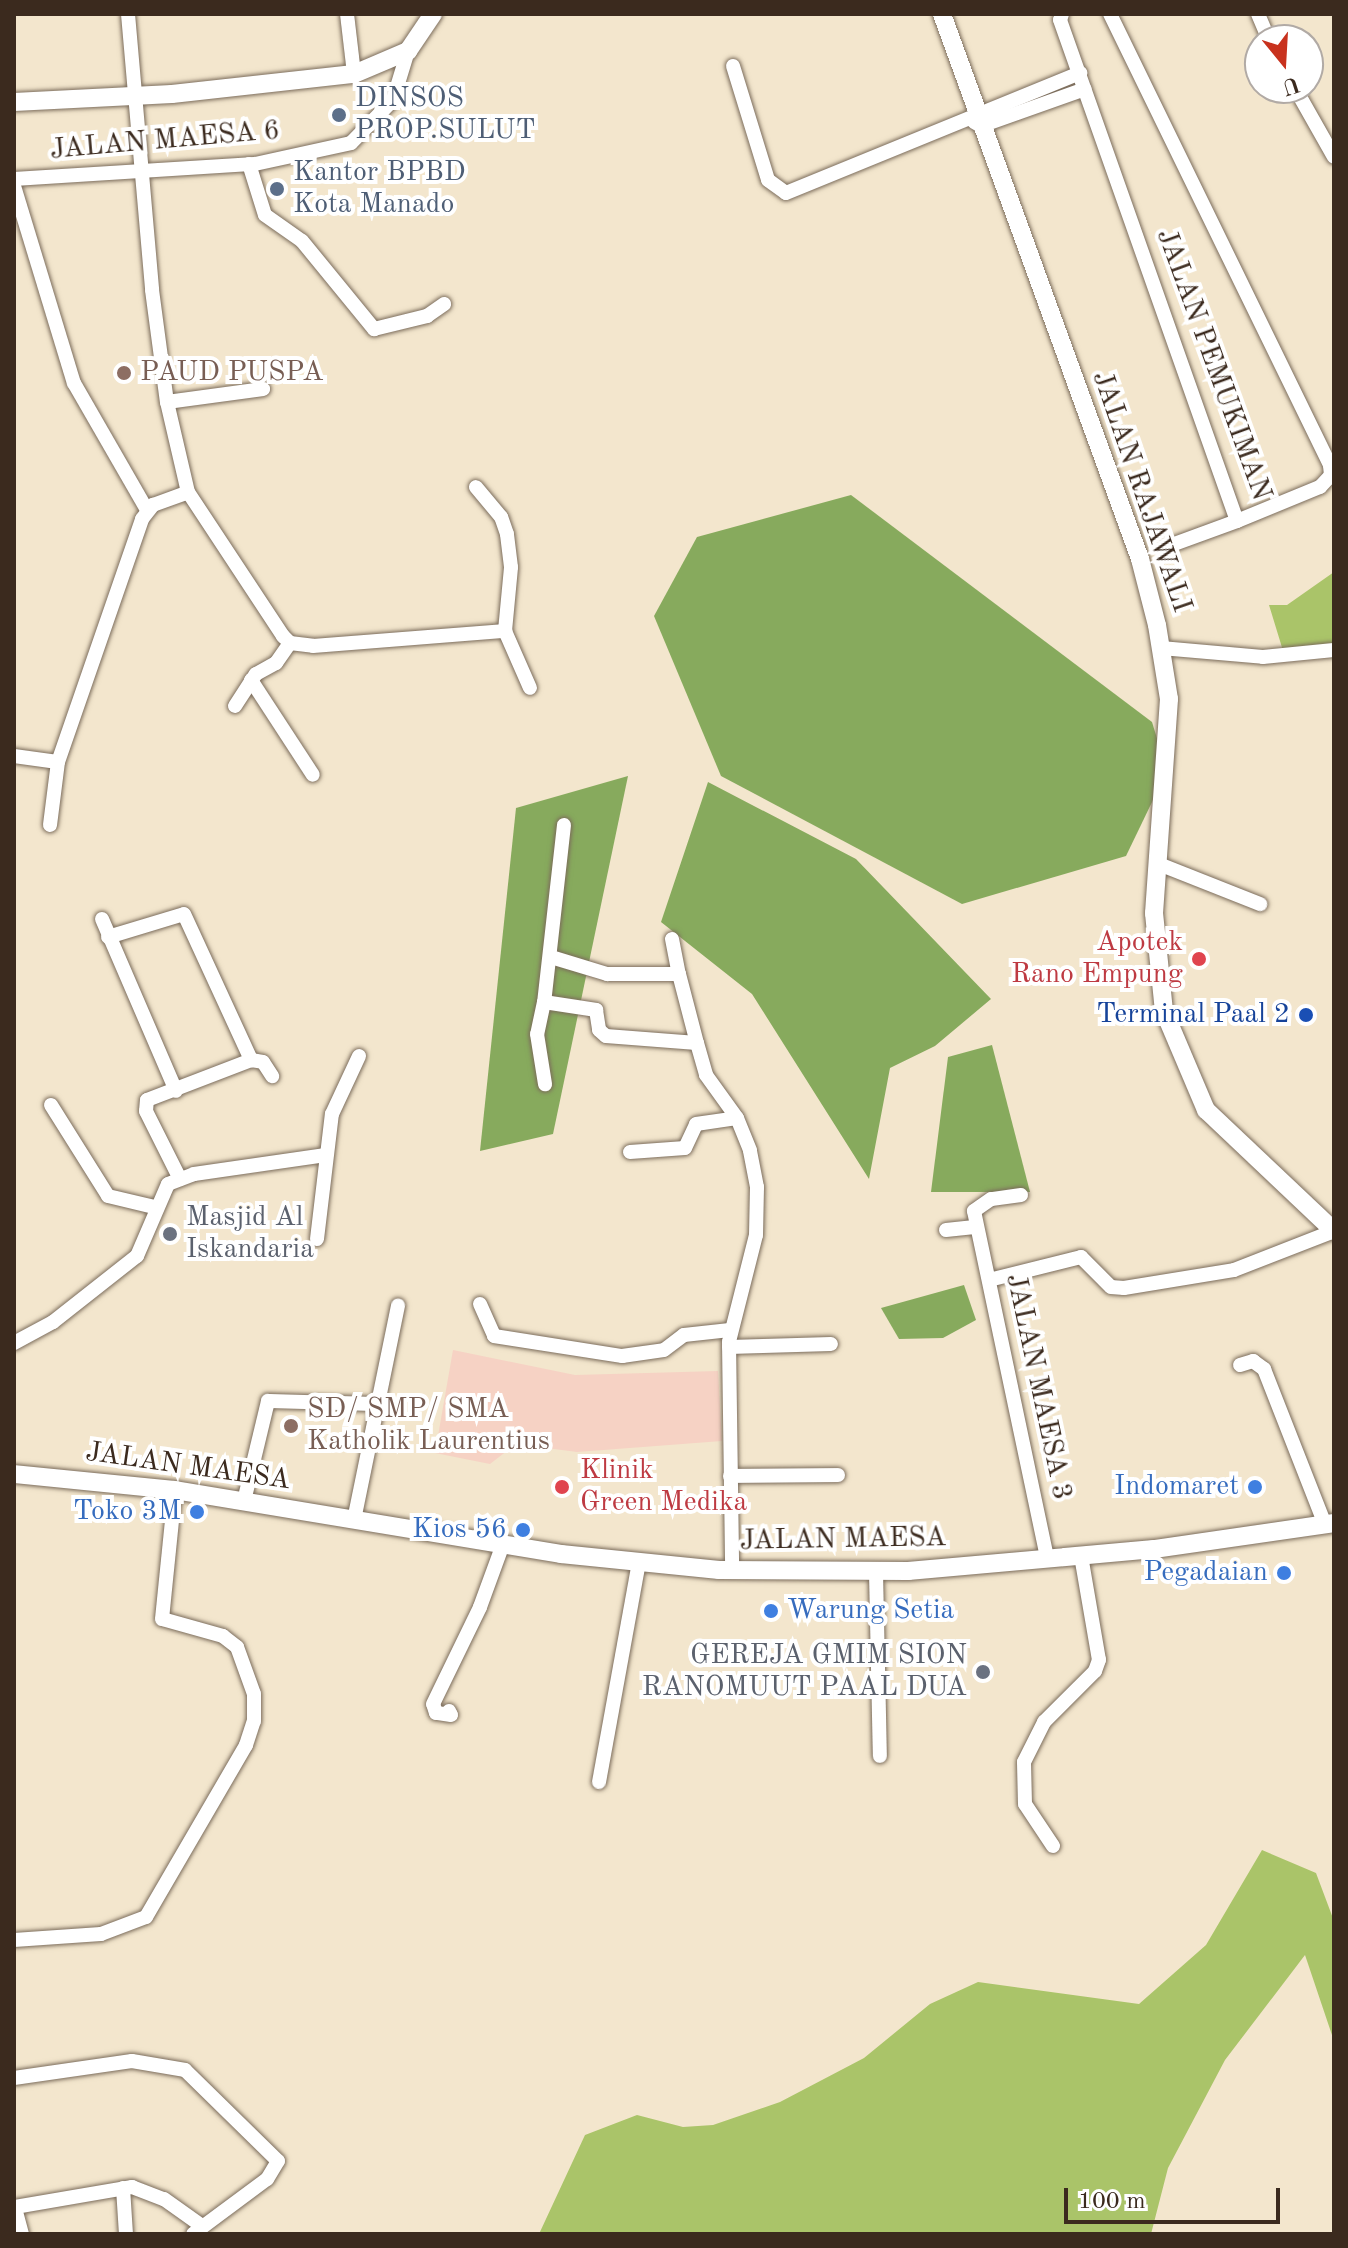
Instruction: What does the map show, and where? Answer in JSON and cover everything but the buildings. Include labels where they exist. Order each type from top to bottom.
[{"type":"street","points":[[128,14],[133,94],[167,402],[188,492],[290,643]]},
{"type":"street","points":[[347,14],[354,74]]},
{"type":"street","points":[[14,102],[354,74],[408,51],[433,14]]},
{"type":"street","name":"JALAN RAJAWALI","points":[[942,14],[976,119],[1140,559],[1161,648],[1170,735],[1154,913],[1157,983],[1179,1057],[1222,1130],[1334,1231]]},
{"type":"street","name":"JALAN PEMUKIMAN","points":[[1062,14],[1085,89],[1237,521],[1320,487],[1331,475],[1330,465],[1110,14]]},
{"type":"street","name":"JALAN MAESA 6","points":[[14,179],[249,164],[327,150],[362,136],[393,100],[408,51]]},
{"type":"street","points":[[733,66],[768,180],[777,191],[798,189],[976,119],[1080,73]]},
{"type":"street","points":[[976,119],[1085,89]]},
{"type":"street","points":[[1304,104],[1334,157]]},
{"type":"street","points":[[249,164],[265,215],[302,241],[374,329],[417,319],[444,304]]},
{"type":"street","points":[[14,186],[74,383],[147,510]]},
{"type":"street","points":[[167,402],[263,389]]},
{"type":"street","points":[[476,487],[501,517],[507,534],[511,582],[505,631],[530,688]]},
{"type":"street","points":[[50,825],[58,762],[147,510],[188,492]]},
{"type":"street","points":[[1166,547],[1237,521]]},
{"type":"street","points":[[290,643],[328,645],[505,631]]},
{"type":"street","points":[[235,706],[251,680],[282,658],[290,643]]},
{"type":"street","points":[[1161,648],[1263,657],[1334,650]]},
{"type":"street","points":[[251,680],[313,775]]},
{"type":"street","points":[[14,756],[58,762]]},
{"type":"street","points":[[545,1084],[537,1034],[551,957],[564,825]]},
{"type":"street","points":[[1159,864],[1260,904]]},
{"type":"street","points":[[108,937],[186,916],[251,1060]]},
{"type":"street","points":[[102,919],[176,1091]]},
{"type":"street","points":[[672,939],[706,1075],[737,1118],[750,1151],[757,1211],[750,1275],[730,1330],[732,1570]]},
{"type":"street","points":[[551,957],[607,974],[679,974]]},
{"type":"street","points":[[544,1002],[596,1010],[599,1030],[606,1036],[697,1043]]},
{"type":"street","points":[[317,1239],[332,1114],[359,1056]]},
{"type":"street","points":[[180,1179],[145,1107],[151,1098],[251,1060],[263,1062],[272,1076]]},
{"type":"street","points":[[51,1105],[105,1193],[154,1207]]},
{"type":"street","points":[[630,1152],[685,1148],[696,1124],[737,1118]]},
{"type":"street","points":[[14,1343],[53,1322],[137,1256],[154,1207],[168,1184],[180,1179],[326,1155]]},
{"type":"street","points":[[946,1230],[977,1227],[974,1207],[991,1199],[1021,1195]]},
{"type":"street","name":"JALAN MAESA 3","points":[[977,1227],[1047,1558]]},
{"type":"street","points":[[989,1280],[1081,1257],[1118,1289],[1234,1270],[1334,1231]]},
{"type":"street","points":[[480,1304],[494,1336],[622,1356],[664,1350],[684,1335],[730,1330]]},
{"type":"street","points":[[354,1520],[398,1305]]},
{"type":"street","points":[[729,1347],[831,1344]]},
{"type":"street","points":[[1240,1365],[1253,1361],[1264,1369],[1329,1524]]},
{"type":"street","points":[[244,1501],[268,1401],[376,1404]]},
{"type":"street","name":"JALAN MAESA","points":[[14,1474],[175,1490],[503,1544],[639,1562],[732,1570],[876,1572],[1081,1556],[1329,1524]]},
{"type":"street","points":[[730,1476],[838,1475]]},
{"type":"street","points":[[14,1940],[101,1934],[146,1917],[246,1745],[254,1721],[254,1694],[237,1647],[223,1636],[162,1619],[175,1490]]},
{"type":"street","points":[[449,1711],[451,1715],[436,1713],[433,1704],[480,1607],[503,1544]]},
{"type":"street","points":[[1053,1846],[1025,1804],[1024,1762],[1044,1722],[1095,1671],[1099,1660],[1081,1556]]},
{"type":"street","points":[[599,1782],[639,1562]]},
{"type":"street","points":[[876,1572],[880,1756]]},
{"type":"street","points":[[14,2078],[132,2061],[185,2070],[278,2161],[267,2179],[198,2230],[154,2193],[123,2188],[14,2205],[22,2234]]},
{"type":"street","points":[[123,2188],[126,2234]]},
{"type":"shaded area","points":[[453,1350],[575,1375],[718,1371],[722,1441],[577,1452],[516,1444],[490,1464],[435,1453]]},
{"type":"green space","points":[[851,495],[1152,722],[1167,771],[1126,856],[962,904],[721,776],[654,616],[697,537]]},
{"type":"green space","points":[[1334,572],[1334,648],[1284,654],[1269,605],[1287,605]]},
{"type":"green space","points":[[628,776],[553,1134],[480,1151],[516,808]]},
{"type":"green space","points":[[708,782],[856,859],[991,999],[935,1046],[890,1068],[869,1179],[752,994],[661,922]]},
{"type":"green space","points":[[992,1045],[1030,1192],[931,1192],[948,1057]]},
{"type":"green space","points":[[964,1285],[976,1320],[943,1338],[899,1339],[881,1308]]},
{"type":"green space","points":[[1262,1850],[1316,1873],[1334,1921],[1334,2041],[1305,1955],[1225,2060],[1168,2168],[1151,2234],[539,2234],[585,2135],[637,2115],[683,2127],[713,2125],[780,2102],[864,2058],[930,2004],[978,1982],[1139,2004],[1206,1945]]},
{"type":"place","name":"DINSOS PROP.SULUT","points":[[339,115]]},
{"type":"place","name":"Kantor BPBD Kota Manado","points":[[277,189]]},
{"type":"place","name":"PAUD PUSPA","points":[[124,373]]},
{"type":"place","name":"Apotek Rano Empung","points":[[1199,959]]},
{"type":"place","name":"Terminal Paal 2","points":[[1306,1015]]},
{"type":"place","name":"Masjid Al Iskandaria","points":[[170,1234]]},
{"type":"place","name":"SD/ SMP/ SMA Katholik Laurentius","points":[[291,1426]]},
{"type":"place","name":"Klinik Green Medika","points":[[562,1487]]},
{"type":"place","name":"Indomaret","points":[[1255,1487]]},
{"type":"place","name":"Toko 3M","points":[[197,1512]]},
{"type":"place","name":"Kios 56","points":[[523,1530]]},
{"type":"place","name":"Pegadaian","points":[[1284,1573]]},
{"type":"place","name":"Warung Setia","points":[[771,1611]]},
{"type":"place","name":"GEREJA GMIM SION RANOMUUT PAAL DUA","points":[[983,1672]]}]
